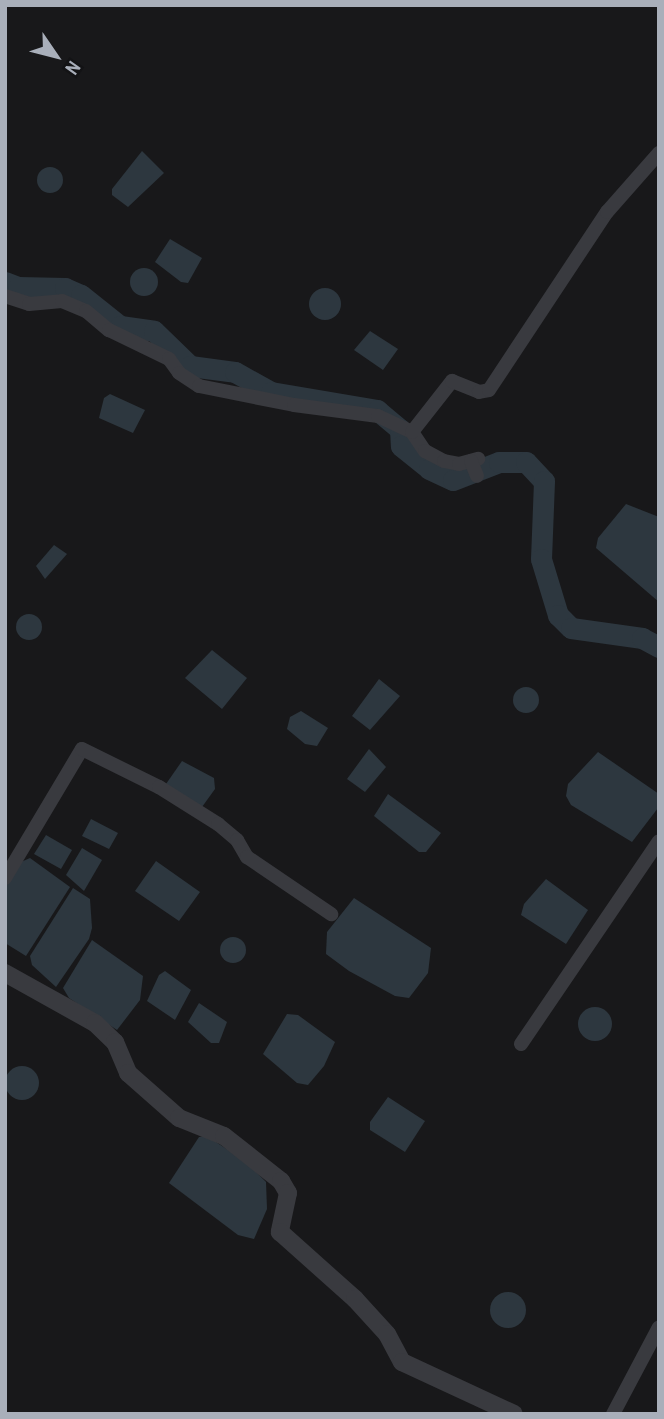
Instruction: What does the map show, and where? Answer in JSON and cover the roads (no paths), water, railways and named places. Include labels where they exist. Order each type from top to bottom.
[{"type":"street","points":[[412,432],[452,381],[479,392],[489,390],[607,212],[659,153]]},
{"type":"street","points":[[5,296],[29,304],[62,301],[79,307],[109,330],[169,359],[179,373],[199,386],[311,400],[378,415],[412,432],[425,450],[444,461],[475,465]]},
{"type":"street","points":[[5,878],[82,750],[159,788],[218,824],[263,869],[272,870],[331,914]]},
{"type":"street","points":[[521,1044],[659,841]]},
{"type":"street","points":[[5,973],[95,1023],[115,1042],[128,1073],[178,1118],[224,1136],[281,1181],[288,1192],[280,1232],[355,1299],[387,1334],[402,1362],[514,1414]]},
{"type":"street","points":[[613,1414],[659,1327]]},
{"type":"waterway","points":[[5,282],[18,287],[65,288],[81,295],[120,326],[154,331],[190,366],[235,372],[271,392],[377,410],[400,429],[401,446],[429,469],[453,480],[499,462],[526,462],[544,481],[541,559],[558,615],[571,628],[642,638],[659,647]]}]
